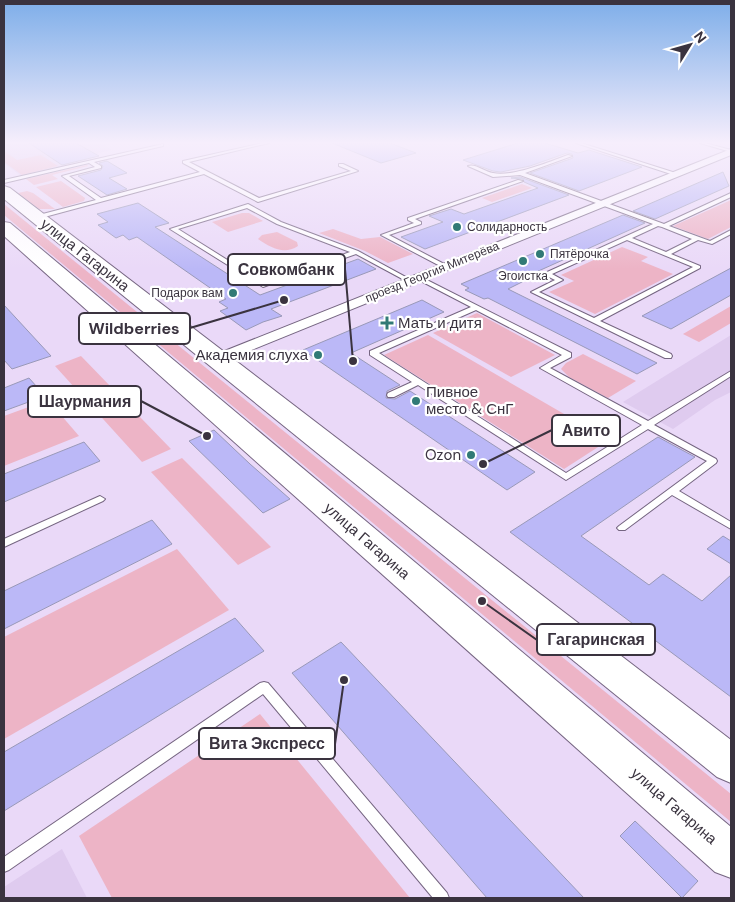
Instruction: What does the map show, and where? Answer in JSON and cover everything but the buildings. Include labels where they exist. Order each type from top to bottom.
[{"type":"main road","name":"улица Гагарина","points":[[4,191],[731,764]]},
{"type":"main road","name":"улица Гагарина","points":[[4,227],[731,856]]},
{"type":"street","name":"проезд Георгия Митерёва","points":[[217,359],[649,185]]},
{"type":"lane","points":[[78,185],[100,200]]},
{"type":"lane","points":[[37,217],[156,185]]},
{"type":"lane","points":[[230,185],[258,200],[308,185]]},
{"type":"lane","points":[[446,267],[384,235],[419,223],[410,219],[511,185]]},
{"type":"lane","points":[[552,185],[710,243],[731,232]]},
{"type":"lane","points":[[668,356],[534,292],[560,280],[547,274],[626,238],[731,195]]},
{"type":"lane","points":[[356,252],[263,286],[173,229],[248,206],[279,223],[356,252],[476,307],[568,355],[544,368],[713,461],[622,528]]},
{"type":"lane","points":[[594,321],[698,267],[626,238]]},
{"type":"lane","points":[[666,254],[698,238]]},
{"type":"lane","points":[[476,307],[373,353],[566,477],[731,373]]},
{"type":"lane","points":[[391,395],[418,382]]},
{"type":"lane","points":[[672,491],[731,526]]},
{"type":"lane","points":[[4,542],[100,498]]},
{"type":"lane","points":[[4,865],[264,687],[442,898]]},
{"type":"shaded area","points":[[67,185],[85,198],[84,201],[63,207],[36,187]]},
{"type":"shaded area","points":[[519,185],[532,188],[492,202],[482,198]]},
{"type":"shaded area","points":[[27,191],[33,193],[55,209],[39,209],[18,193]]},
{"type":"shaded area","points":[[731,200],[731,227],[708,239],[673,226]]},
{"type":"shaded area","points":[[4,204],[731,794],[731,822],[4,215]]},
{"type":"shaded area","points":[[242,213],[249,213],[263,221],[228,232],[212,222]]},
{"type":"shaded area","points":[[333,229],[361,239],[380,237],[413,254],[388,263],[365,251],[319,233]]},
{"type":"shaded area","points":[[277,232],[297,242],[298,246],[293,249],[283,250],[258,239],[262,235]]},
{"type":"shaded area","points":[[622,247],[648,257],[641,261],[673,274],[595,314],[549,292],[574,281],[561,275]]},
{"type":"shaded area","points":[[731,306],[731,323],[699,342],[683,334]]},
{"type":"shaded area","points":[[477,313],[555,355],[511,377],[433,333]]},
{"type":"shaded area","points":[[428,335],[609,440],[564,469],[384,355]]},
{"type":"shaded area","points":[[731,335],[731,392],[715,400],[673,429],[623,402]]},
{"type":"shaded area","points":[[583,354],[636,381],[608,398],[569,377],[561,369],[566,363]]},
{"type":"shaded area","points":[[81,356],[171,449],[142,462],[55,366]]},
{"type":"shaded area","points":[[48,400],[79,436],[4,466],[4,416]]},
{"type":"shaded area","points":[[182,458],[271,547],[238,565],[151,472]]},
{"type":"shaded area","points":[[177,549],[229,610],[4,739],[4,637]]},
{"type":"shaded area","points":[[260,714],[410,898],[112,898],[79,836]]},
{"type":"shaded area","points":[[62,849],[87,898],[4,898],[4,887]]},
{"type":"place","name":"Солидарность","points":[[457,227]]},
{"type":"place","name":"Пятёрочка","points":[[540,254]]},
{"type":"place","name":"Эгоистка","points":[[523,261]]},
{"type":"place","name":"Подарок вам","points":[[233,293]]},
{"type":"place","name":"Wildberries","points":[[284,300]]},
{"type":"place","name":"Мать и дитя","points":[[387,323]]},
{"type":"place","name":"Академия слуха","points":[[318,355]]},
{"type":"place","name":"Совкомбанк","points":[[353,361]]},
{"type":"place","name":"Пивное место & СнГ","points":[[416,401]]},
{"type":"place","name":"Шаурмания","points":[[207,436]]},
{"type":"place","name":"Ozon","points":[[471,455]]},
{"type":"place","name":"Авито","points":[[483,464]]},
{"type":"place","name":"Гагаринская","points":[[482,601]]},
{"type":"place","name":"Вита Экспресс","points":[[344,680]]}]
